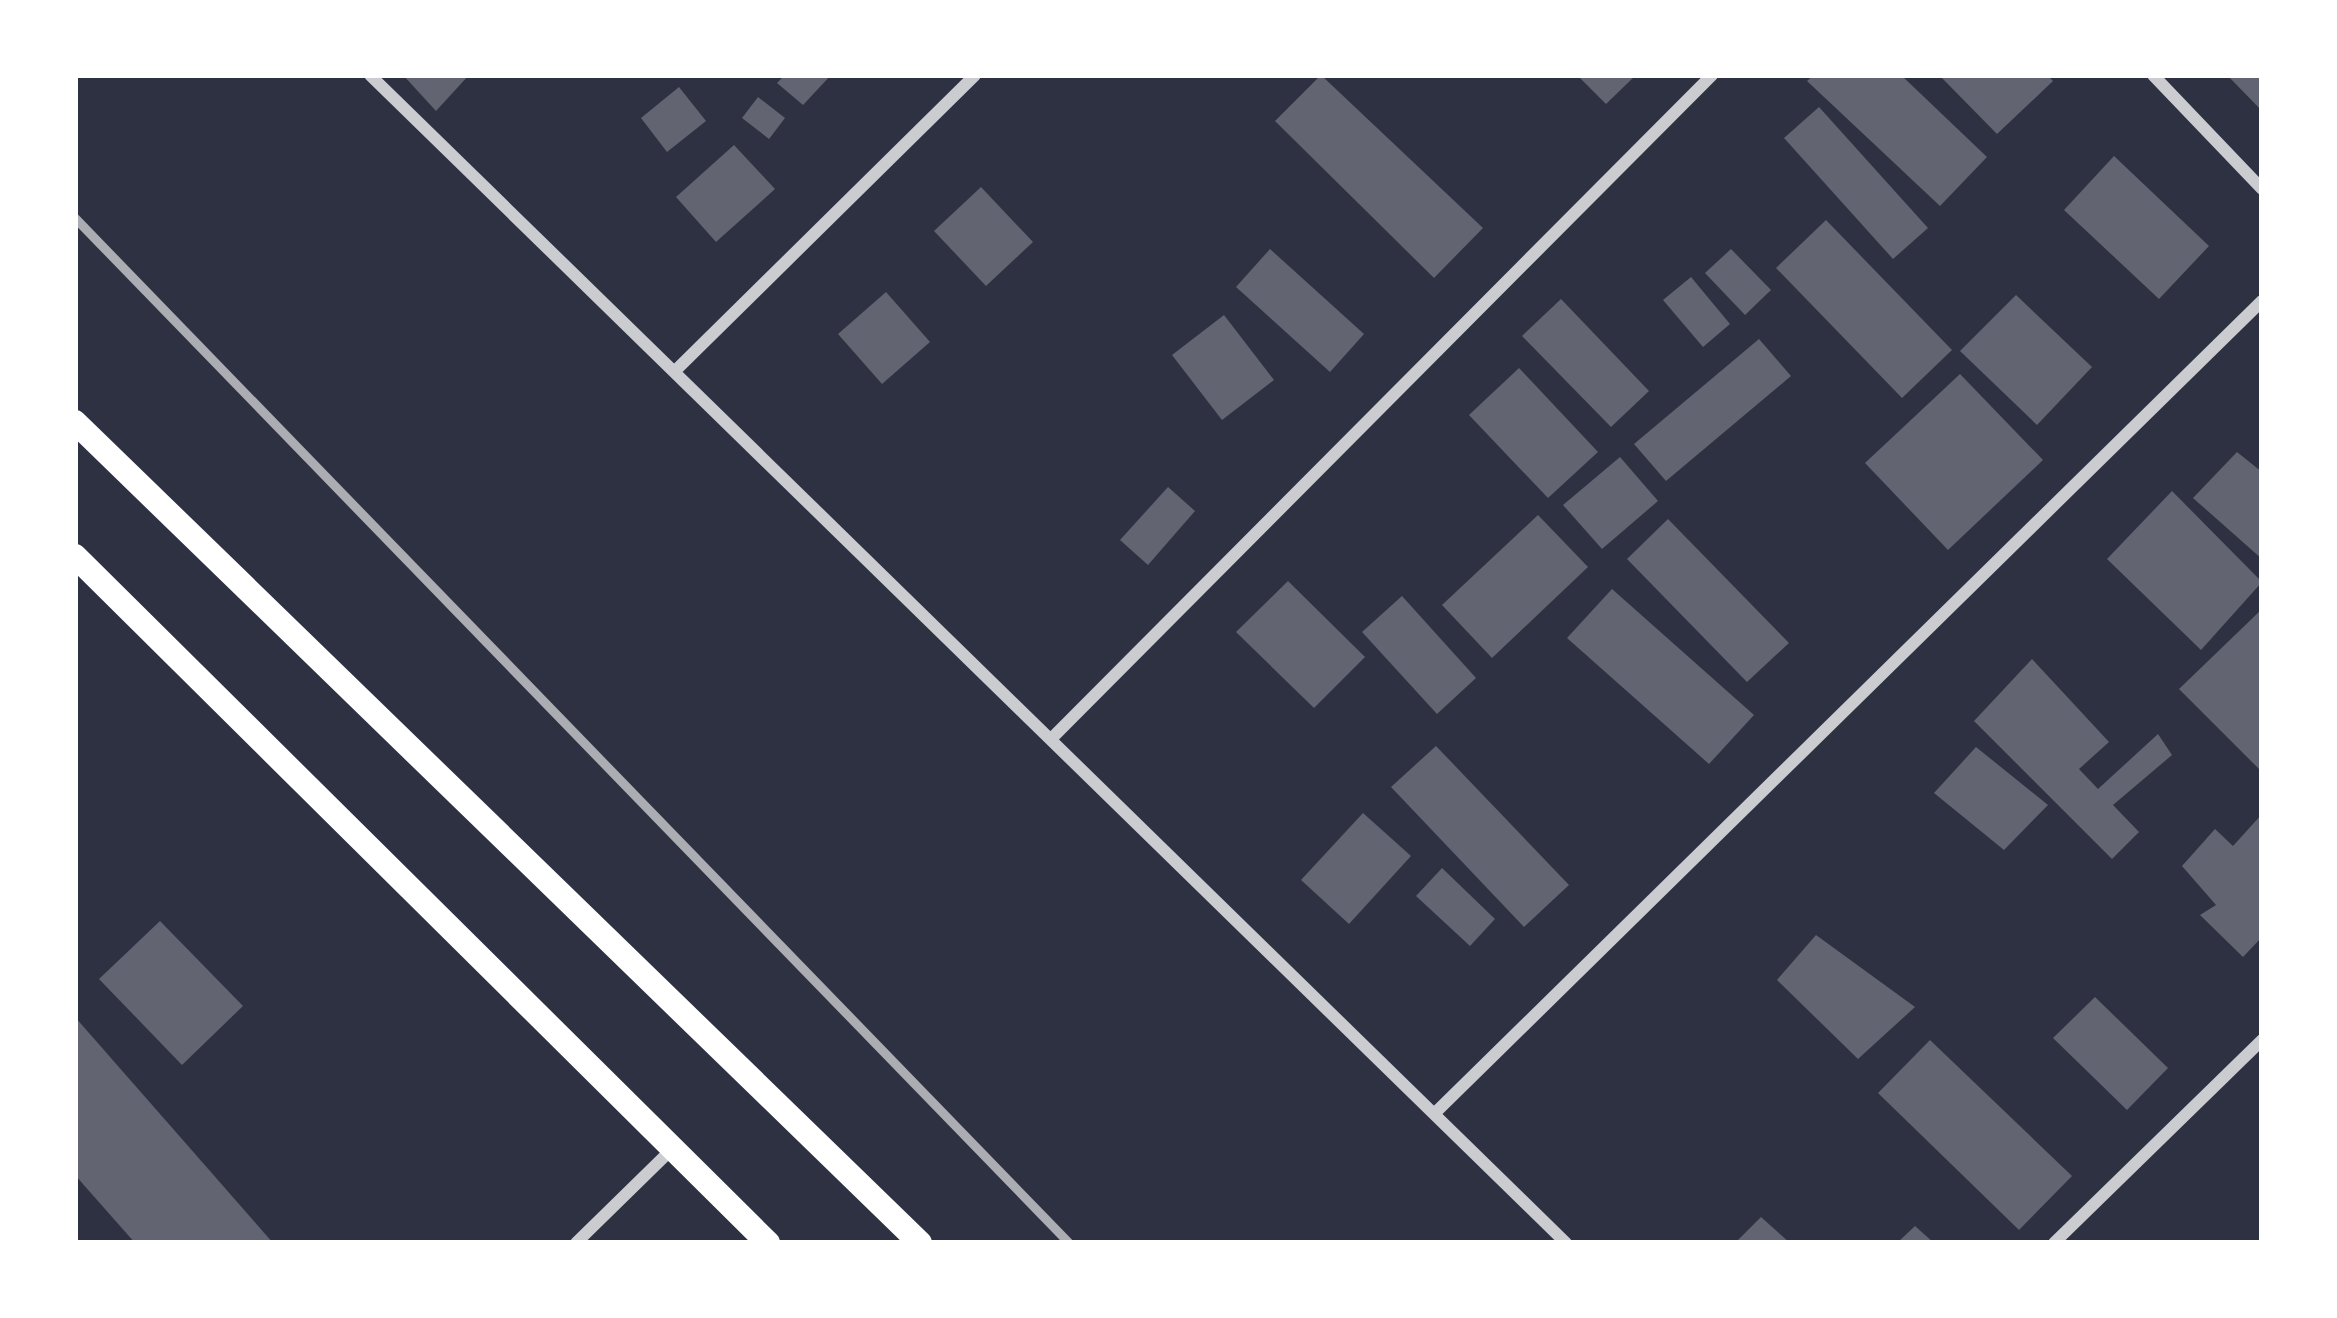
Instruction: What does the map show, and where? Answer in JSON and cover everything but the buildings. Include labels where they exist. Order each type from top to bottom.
[{"type":"main road","points":[[75,422],[920,1243]]},
{"type":"main road","points":[[75,556],[768,1243]]},
{"type":"street","points":[[370,75],[1566,1243]]},
{"type":"street","points":[[675,371],[975,75]]},
{"type":"street","points":[[1052,738],[1712,75]]},
{"type":"street","points":[[2153,75],[2262,189]]},
{"type":"street","points":[[1436,1112],[2262,301]]},
{"type":"street","points":[[2054,1243],[2262,1040]]},
{"type":"street","points":[[576,1243],[672,1149]]},
{"type":"railway","points":[[75,218],[1069,1243]]}]
